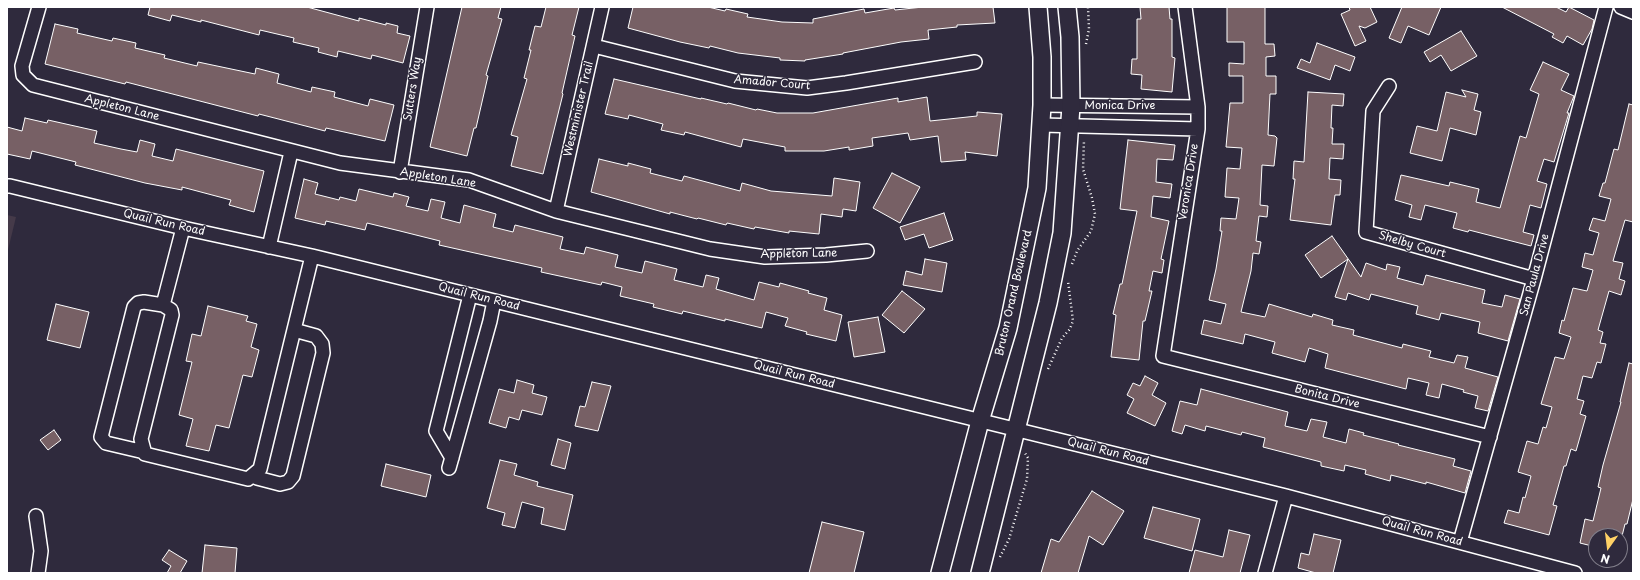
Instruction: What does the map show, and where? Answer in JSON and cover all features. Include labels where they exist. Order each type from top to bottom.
[{"type":"main road","name":"Bruton Orand Boulevard","points":[[940,573],[980,421],[1008,328],[1037,188],[1042,125],[1042,57],[1038,7]]},
{"type":"main road","points":[[980,573],[1015,429],[1048,303],[1062,233],[1066,194],[1071,106],[1070,37],[1067,7]]},
{"type":"street","name":"Appleton Lane","points":[[39,7],[22,66],[23,75],[33,85],[291,152],[340,163],[469,180],[556,211],[710,249],[765,257],[826,255],[867,251]]},
{"type":"street","name":"Westminister Trail","points":[[556,211],[602,7]]},
{"type":"street","name":"Veronica Drive","points":[[1163,356],[1198,129],[1198,106],[1185,7]]},
{"type":"street","name":"San Paula Drive","points":[[1460,542],[1534,279],[1606,7]]},
{"type":"street","points":[[1621,7],[1633,12]]},
{"type":"street","name":"Sutters Way","points":[[400,172],[424,8]]},
{"type":"street","name":"Amador Court","points":[[594,46],[734,81],[807,88],[975,62]]},
{"type":"street","name":"Shelby Court","points":[[1389,86],[1373,111],[1366,232],[1534,279]]},
{"type":"street","name":"Monica Drive","points":[[1042,105],[1198,106]]},
{"type":"street","name":"Monica Drive","points":[[1042,125],[1198,129]]},
{"type":"street","points":[[269,247],[291,152]]},
{"type":"street","name":"Quail Run Road","points":[[8,185],[183,228],[312,256],[1286,496],[1575,573]]},
{"type":"street","points":[[163,305],[183,228]]},
{"type":"street","points":[[144,450],[140,451],[106,443],[101,437],[134,307],[138,303],[144,302],[163,305],[171,310],[172,315],[141,439],[144,450],[145,454],[248,479],[260,470],[312,256]]},
{"type":"street","points":[[470,295],[436,431],[450,463],[490,321],[494,301]]},
{"type":"street","points":[[254,474],[257,478],[280,484],[288,482],[293,476],[323,353],[322,344],[316,336],[294,330]]},
{"type":"street","name":"Bonita Drive","points":[[1163,356],[1490,437]]},
{"type":"street","points":[[1265,573],[1286,496]]},
{"type":"street","points":[[36,516],[41,551],[38,573]]},
{"type":"shaded area","points":[[7,215],[16,217],[7,254]]},
{"type":"building","points":[[150,7],[307,7],[359,21],[359,18],[386,25],[386,23],[398,26],[397,33],[410,36],[403,63],[372,55],[371,59],[338,51],[337,57],[318,52],[319,48],[293,42],[294,38],[260,30],[259,35],[201,20],[201,22],[172,15],[170,21],[148,15]]},
{"type":"building","points":[[462,7],[501,7],[498,18],[502,19],[486,75],[488,76],[476,128],[474,128],[467,156],[430,147]]},
{"type":"building","points":[[546,7],[579,7],[572,35],[575,36],[563,94],[543,174],[511,166],[518,137],[511,135],[527,79],[524,78],[535,26],[541,27]]},
{"type":"building","points":[[633,7],[708,7],[748,14],[747,17],[782,22],[813,23],[813,19],[864,9],[865,13],[894,8],[895,10],[923,7],[993,7],[995,23],[957,25],[957,27],[928,30],[929,39],[901,42],[805,61],[780,60],[780,58],[738,53],[710,46],[709,48],[680,42],[628,28]]},
{"type":"building","points":[[1140,7],[1169,7],[1170,19],[1172,19],[1172,57],[1175,58],[1172,92],[1141,89],[1142,75],[1131,74],[1132,59],[1137,59],[1137,19],[1141,19]]},
{"type":"building","points":[[1227,7],[1265,7],[1265,44],[1274,44],[1275,56],[1266,57],[1266,76],[1276,76],[1276,94],[1270,94],[1268,135],[1275,136],[1277,138],[1274,166],[1262,165],[1260,205],[1268,206],[1267,217],[1259,216],[1256,241],[1261,242],[1259,254],[1253,253],[1251,271],[1241,312],[1265,317],[1269,304],[1312,317],[1313,314],[1333,320],[1332,325],[1354,330],[1353,335],[1402,348],[1403,344],[1431,351],[1429,357],[1454,363],[1457,355],[1468,357],[1465,368],[1498,377],[1488,411],[1475,408],[1478,396],[1463,392],[1464,390],[1442,384],[1439,398],[1426,395],[1429,383],[1408,378],[1406,389],[1325,368],[1328,354],[1309,348],[1305,362],[1272,353],[1275,342],[1245,334],[1243,344],[1201,334],[1204,320],[1221,324],[1226,304],[1209,300],[1222,231],[1220,231],[1221,218],[1236,219],[1239,198],[1225,197],[1227,168],[1240,169],[1242,148],[1226,147],[1230,103],[1243,103],[1243,76],[1229,76],[1229,63],[1244,64],[1244,42],[1227,42]]},
{"type":"building","points":[[1349,7],[1370,7],[1377,22],[1365,28],[1359,26],[1366,41],[1355,46],[1341,14],[1350,10]]},
{"type":"building","points":[[1402,7],[1441,7],[1429,35],[1408,26],[1401,43],[1389,38]]},
{"type":"building","points":[[1502,7],[1556,7],[1566,12],[1569,7],[1594,20],[1592,29],[1583,45],[1567,36],[1563,43],[1552,37],[1554,34]]},
{"type":"building","points":[[55,24],[78,29],[77,33],[112,41],[113,38],[136,43],[135,48],[165,55],[164,58],[197,66],[198,62],[255,74],[256,68],[279,74],[277,83],[311,92],[312,87],[335,92],[334,97],[368,106],[370,99],[394,105],[385,141],[326,128],[325,131],[259,114],[258,116],[126,82],[125,84],[45,64]]},
{"type":"building","points":[[1461,31],[1477,56],[1451,71],[1441,55],[1430,62],[1424,52]]},
{"type":"building","points":[[1317,43],[1355,57],[1350,71],[1335,65],[1330,80],[1297,68],[1301,59],[1310,63]]},
{"type":"building","points":[[1543,62],[1569,74],[1561,90],[1574,96],[1567,113],[1569,113],[1554,162],[1544,159],[1537,181],[1547,184],[1541,208],[1530,205],[1523,232],[1534,235],[1531,246],[1469,230],[1468,232],[1453,228],[1457,213],[1425,205],[1421,220],[1409,217],[1412,205],[1395,200],[1401,175],[1449,186],[1450,182],[1479,189],[1476,202],[1500,208],[1520,136],[1526,138],[1539,94],[1530,90]]},
{"type":"building","points":[[614,79],[701,99],[777,113],[813,113],[898,98],[898,102],[927,97],[930,121],[977,116],[977,112],[1002,114],[997,156],[965,152],[966,160],[941,162],[938,136],[910,140],[908,133],[872,138],[873,146],[849,150],[849,147],[824,151],[785,151],[785,147],[743,139],[741,147],[685,132],[684,135],[661,130],[663,124],[629,115],[628,119],[605,114]]},
{"type":"building","points":[[1462,90],[1478,94],[1474,110],[1481,112],[1476,135],[1450,128],[1442,161],[1410,153],[1417,126],[1437,131],[1446,92],[1466,97]]},
{"type":"building","points":[[1308,92],[1344,94],[1343,106],[1332,105],[1332,144],[1344,144],[1343,159],[1330,158],[1329,179],[1341,180],[1340,195],[1335,195],[1331,225],[1290,220],[1295,179],[1293,179],[1294,161],[1304,162]]},
{"type":"building","points":[[1629,104],[1633,105],[1633,222],[1625,220],[1613,261],[1623,263],[1619,279],[1625,281],[1621,295],[1609,291],[1598,330],[1603,332],[1600,343],[1606,344],[1601,363],[1597,362],[1592,378],[1583,376],[1577,399],[1584,401],[1580,414],[1586,416],[1576,451],[1571,449],[1566,466],[1564,466],[1553,505],[1557,506],[1549,535],[1504,523],[1508,510],[1519,513],[1523,497],[1525,498],[1531,476],[1518,472],[1527,441],[1538,444],[1543,427],[1546,428],[1552,407],[1541,404],[1555,357],[1564,359],[1571,337],[1559,333],[1562,320],[1564,321],[1573,288],[1587,291],[1593,270],[1582,267],[1585,253],[1593,255],[1599,233],[1589,230],[1593,218],[1605,221],[1611,199],[1599,196],[1603,183],[1605,183],[1614,149],[1618,150]]},
{"type":"building","points":[[25,118],[47,123],[48,120],[97,131],[94,143],[121,149],[137,152],[140,140],[155,144],[152,156],[173,161],[176,149],[264,171],[254,212],[229,205],[231,200],[182,187],[182,190],[145,183],[75,165],[76,162],[32,151],[30,159],[7,154],[7,127],[22,131]]},
{"type":"building","points":[[1128,140],[1175,145],[1173,160],[1157,159],[1156,182],[1172,184],[1170,198],[1153,196],[1151,217],[1169,221],[1161,259],[1164,260],[1162,273],[1153,271],[1149,291],[1152,291],[1145,321],[1143,321],[1139,360],[1111,357],[1116,315],[1113,314],[1120,284],[1122,284],[1137,211],[1120,209]]},
{"type":"building","points":[[599,159],[628,166],[628,163],[651,169],[650,173],[682,181],[684,176],[740,191],[742,183],[771,191],[832,196],[834,178],[860,182],[856,211],[843,209],[842,217],[821,214],[819,234],[789,231],[789,233],[755,227],[754,229],[727,223],[726,225],[670,212],[670,214],[591,192]]},
{"type":"building","points":[[892,173],[920,187],[900,223],[873,208]]},
{"type":"building","points":[[304,179],[318,183],[315,194],[339,200],[340,197],[356,201],[359,189],[393,197],[394,193],[409,197],[406,206],[428,211],[431,199],[445,202],[441,218],[460,223],[464,205],[496,214],[493,227],[513,232],[515,225],[563,237],[560,249],[584,254],[586,247],[618,255],[615,267],[642,273],[645,261],[677,269],[674,280],[703,287],[706,275],[719,278],[716,289],[754,300],[759,282],[779,287],[780,283],[809,291],[808,293],[827,298],[824,310],[842,315],[836,341],[806,334],[807,332],[785,326],[788,318],[766,312],[762,328],[683,311],[682,314],[653,307],[654,304],[620,296],[622,287],[602,282],[601,285],[541,272],[542,268],[439,245],[440,241],[400,231],[367,223],[365,230],[326,221],[325,225],[295,218]]},
{"type":"building","points":[[944,213],[953,240],[929,248],[924,234],[905,240],[900,227]]},
{"type":"building","points":[[1332,236],[1361,277],[1366,263],[1386,270],[1387,264],[1400,267],[1397,278],[1423,285],[1426,275],[1485,290],[1482,303],[1502,307],[1505,295],[1520,299],[1508,341],[1478,333],[1480,322],[1441,313],[1439,320],[1416,314],[1418,306],[1371,294],[1369,300],[1348,293],[1346,300],[1335,297],[1348,259],[1321,278],[1305,255]]},
{"type":"building","points":[[925,259],[947,263],[942,292],[903,285],[906,271],[922,275]]},
{"type":"building","points":[[902,291],[925,309],[904,333],[882,315]]},
{"type":"building","points":[[56,304],[89,312],[80,348],[47,340]]},
{"type":"building","points":[[208,306],[248,316],[246,321],[257,324],[251,347],[259,350],[252,377],[243,375],[229,428],[216,425],[209,451],[186,446],[193,419],[179,415],[192,362],[186,361],[192,334],[201,336]]},
{"type":"building","points":[[878,317],[885,352],[854,357],[848,322]]},
{"type":"building","points":[[1629,363],[1633,364],[1633,499],[1627,524],[1625,524],[1624,528],[1588,528],[1588,545],[1580,543],[1585,519],[1593,521],[1601,488],[1598,487]]},
{"type":"building","points":[[1145,376],[1158,383],[1152,395],[1166,403],[1155,426],[1127,413],[1134,399],[1127,395],[1133,383],[1140,386]]},
{"type":"building","points":[[517,380],[534,385],[532,393],[547,397],[542,415],[522,410],[519,420],[509,417],[506,428],[489,423],[499,389],[514,393]]},
{"type":"building","points":[[592,382],[611,386],[598,431],[575,426],[580,406],[585,407]]},
{"type":"building","points":[[1201,389],[1288,412],[1285,426],[1307,431],[1311,419],[1327,422],[1323,437],[1346,443],[1349,429],[1364,433],[1363,435],[1399,444],[1398,445],[1455,459],[1453,466],[1471,471],[1465,493],[1426,482],[1426,484],[1391,475],[1390,481],[1365,474],[1366,470],[1345,465],[1344,471],[1321,466],[1321,462],[1263,447],[1265,438],[1242,432],[1241,435],[1206,426],[1205,431],[1185,425],[1182,434],[1172,431],[1180,401],[1197,405]]},
{"type":"building","points":[[54,430],[61,440],[48,450],[40,440]]},
{"type":"building","points":[[558,439],[571,443],[565,469],[551,465]]},
{"type":"building","points":[[500,460],[517,464],[514,475],[538,482],[537,486],[573,495],[565,530],[541,524],[544,508],[522,502],[515,528],[502,525],[505,513],[487,508]]},
{"type":"building","points":[[386,464],[431,475],[426,497],[381,486]]},
{"type":"building","points":[[1092,491],[1124,511],[1103,545],[1089,536],[1078,573],[1041,573],[1051,539],[1059,542]]},
{"type":"building","points":[[1153,507],[1200,519],[1192,551],[1144,538]]},
{"type":"building","points":[[822,522],[864,532],[854,573],[809,573]]},
{"type":"building","points":[[1229,530],[1250,535],[1240,573],[1189,573],[1195,550],[1223,557]]},
{"type":"building","points":[[1314,534],[1341,540],[1333,573],[1316,573],[1298,568],[1301,553],[1309,555]]},
{"type":"building","points":[[205,545],[237,548],[235,573],[202,573]]},
{"type":"building","points":[[169,550],[187,561],[180,573],[167,573],[171,566],[162,560]]}]
